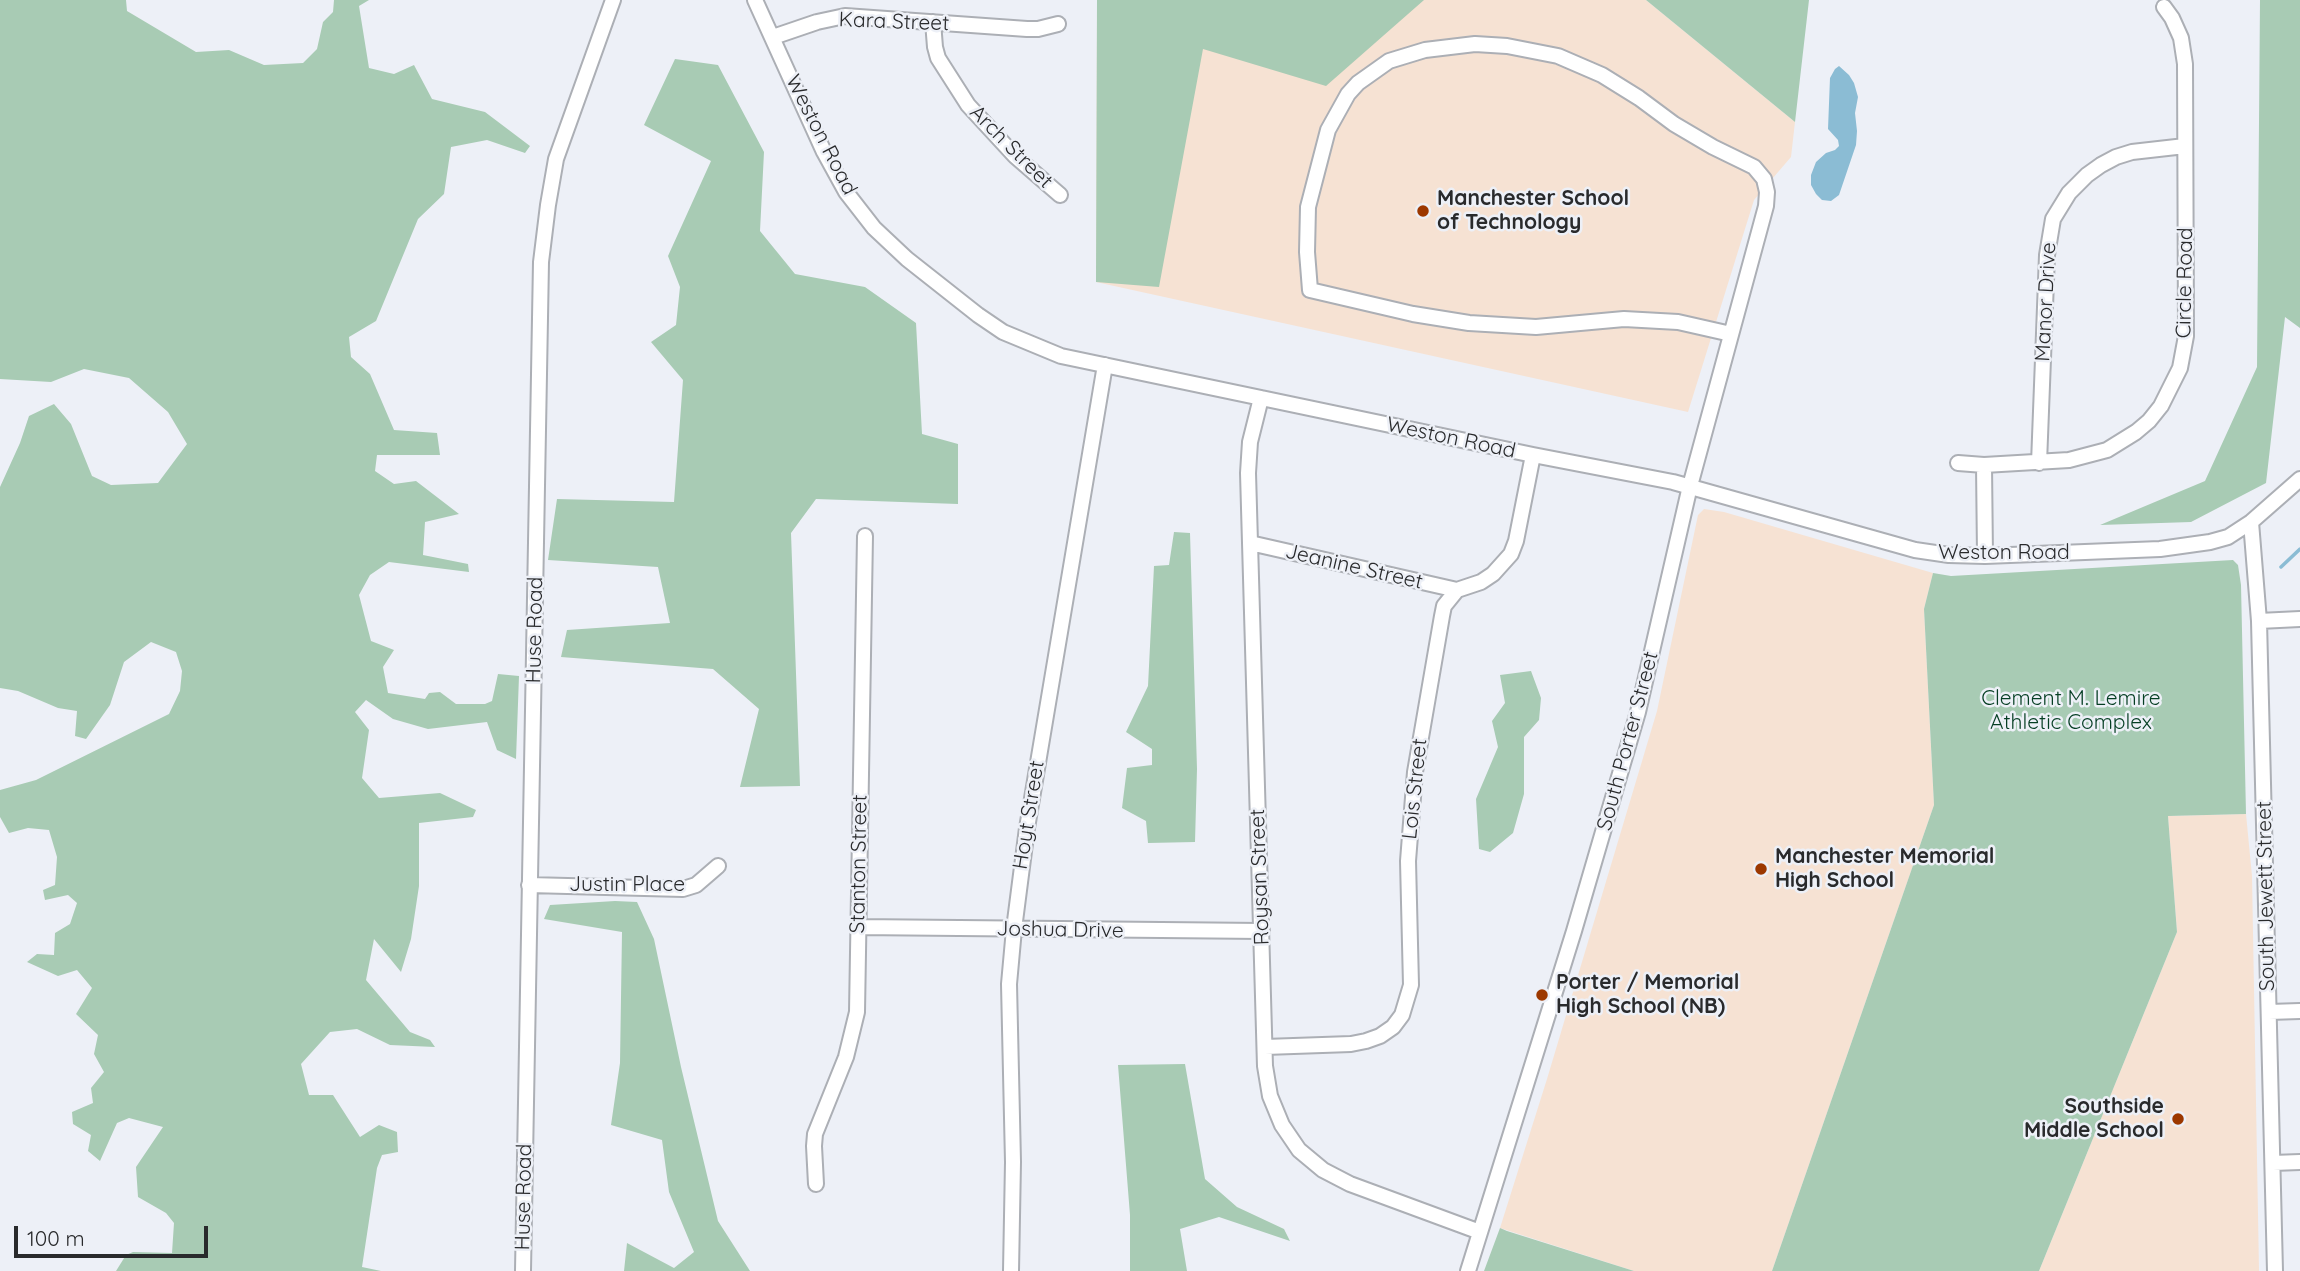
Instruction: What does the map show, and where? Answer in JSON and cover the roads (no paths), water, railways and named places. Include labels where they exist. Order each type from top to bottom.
[{"type":"street","name":"Huse Road","points":[[523,1271],[544,232],[556,159],[613,0]]},
{"type":"street","name":"Weston Road","points":[[755,0],[824,152],[846,192],[874,228],[943,289],[1003,332],[1061,356],[1690,486],[1915,550],[1949,555],[1985,556],[2187,547],[2228,537],[2251,522],[2300,479]]},
{"type":"street","name":"Circle Road","points":[[1958,463],[2039,463],[2081,459],[2107,450],[2149,421],[2161,407],[2180,368],[2187,331],[2185,64],[2181,38],[2164,7]]},
{"type":"street","name":"Kara Street","points":[[773,37],[845,16],[1038,29],[1058,24]]},
{"type":"street","name":"Arch Street","points":[[933,22],[938,58],[968,104],[1015,156],[1060,195]]},
{"type":"street","name":"South Porter Street","points":[[1468,1271],[1574,932],[1638,712],[1690,486],[1766,206],[1767,192],[1764,178],[1754,167],[1704,142],[1639,97],[1579,63],[1549,53],[1475,44],[1425,50],[1389,61],[1358,83],[1348,94],[1328,130],[1308,207],[1310,290],[1413,314],[1469,323],[1536,327],[1624,319],[1678,322],[1731,334]]},
{"type":"street","name":"Manor Drive","points":[[2039,463],[2047,256],[2053,219],[2069,193],[2087,175],[2109,161],[2132,152],[2185,146]]},
{"type":"street","name":"Hoyt Street","points":[[1011,1271],[1013,1162],[1009,984],[1014,929],[1027,828],[1105,365]]},
{"type":"street","name":"Roysan Street","points":[[1261,398],[1254,420],[1249,456],[1265,1066],[1270,1096],[1282,1125],[1299,1150],[1323,1170],[1350,1184],[1480,1232]]},
{"type":"street","points":[[1457,590],[1481,582],[1493,574],[1511,554],[1533,455]]},
{"type":"street","points":[[1984,465],[1985,556]]},
{"type":"street","name":"South Jewett Street","points":[[2251,522],[2259,621],[2275,1271]]},
{"type":"street","name":"Stanton Street","points":[[816,1184],[815,1134],[846,1057],[855,1025],[858,990],[865,536]]},
{"type":"street","name":"Jeanine Street","points":[[1251,543],[1457,590]]},
{"type":"street","name":"Lois Street","points":[[1265,1047],[1351,1044],[1366,1041],[1393,1027],[1405,1007],[1412,978],[1408,861],[1415,772],[1444,606],[1457,590]]},
{"type":"street","points":[[2259,621],[2300,620]]},
{"type":"street","name":"Justin Place","points":[[529,885],[683,889],[696,885],[718,866]]},
{"type":"street","name":"Joshua Drive","points":[[858,927],[1262,931]]},
{"type":"street","points":[[2269,1012],[2300,1011]]},
{"type":"street","points":[[2273,1163],[2300,1162]]},
{"type":"water","points":[[1839,66],[1854,83],[1858,97],[1855,113],[1857,131],[1856,145],[1839,195],[1831,201],[1822,200],[1816,194],[1811,185],[1811,175],[1816,162],[1839,146],[1838,140],[1828,129],[1830,78]]},
{"type":"waterway","points":[[2281,567],[2300,549]]},
{"type":"place","name":"Manchester School of Technology","points":[[1423,211]]},
{"type":"place","name":"Manchester Memorial High School","points":[[1761,869]]},
{"type":"place","name":"Porter / Memorial High School (NB)","points":[[1542,995]]},
{"type":"place","name":"Southside Middle School","points":[[2178,1119]]},
{"type":"park label","name":"Clement M. Lemire Athletic Complex","points":[[2071,711]]}]
